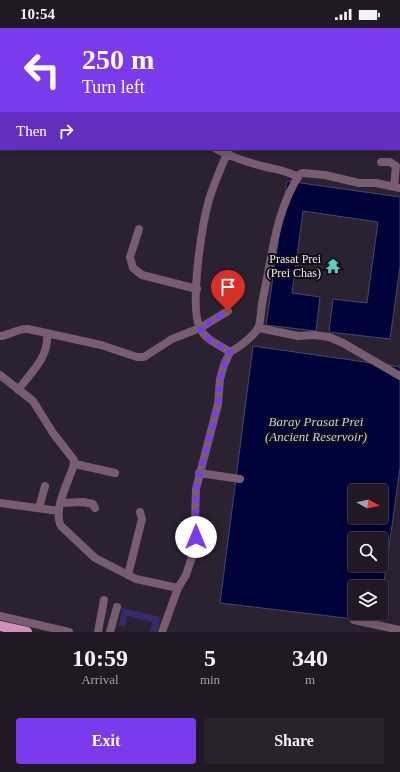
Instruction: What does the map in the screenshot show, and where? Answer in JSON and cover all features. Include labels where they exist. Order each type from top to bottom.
[{"type":"main road","points":[[1,621],[27,632]]},
{"type":"street","points":[[230,352],[206,337],[200,328],[196,302],[198,261],[206,211],[228,152],[265,167],[286,170],[298,177]]},
{"type":"street","points":[[162,632],[178,588],[186,575],[194,551],[196,489],[218,404],[220,379],[224,365],[230,352],[238,348],[259,328],[263,297],[279,223],[298,177],[300,174],[306,173],[325,175],[355,183],[376,183],[397,188],[396,166],[390,162],[381,162]]},
{"type":"street","points":[[139,229],[130,256],[133,268],[142,274],[197,289]]},
{"type":"street","points":[[0,336],[10,335],[24,329],[101,345],[141,358],[146,357],[172,338],[200,328],[228,311]]},
{"type":"street","points":[[259,328],[298,336],[314,335],[329,337],[343,342],[400,376]]},
{"type":"street","points":[[18,390],[43,358],[48,342],[47,334]]},
{"type":"street","points":[[0,374],[37,406],[53,433],[74,460],[75,464],[60,507],[59,520],[61,526],[87,552],[128,575],[178,588]]},
{"type":"street","points":[[75,464],[115,473]]},
{"type":"street","points":[[199,473],[240,479]]},
{"type":"street","points":[[39,508],[45,486]]},
{"type":"street","points":[[0,504],[39,508],[60,507],[88,502],[93,504],[95,508]]},
{"type":"street","points":[[128,575],[142,519],[140,512]]},
{"type":"street","points":[[98,632],[104,600]]},
{"type":"street","points":[[110,632],[117,607]]},
{"type":"street","points":[[354,620],[400,630]]},
{"type":"street","points":[[1,621],[69,632]]},
{"type":"water","points":[[287,181],[400,197],[400,267],[390,339],[329,332],[333,299],[367,303],[378,222],[303,211],[292,293],[320,297],[316,331],[266,325]]},
{"type":"water","name":"Baray Prasat Prei (Ancient Reservoir)","points":[[253,346],[400,367],[400,468],[388,554],[388,532],[348,532],[348,572],[385,572],[384,580],[348,580],[348,618],[220,603]]},
{"type":"water","name":"Baray Prasat Prei (Ancient Reservoir)","points":[[362,620],[379,620],[379,622]]},
{"type":"building","points":[[122,608],[161,617],[157,632],[150,632],[152,622],[127,616],[125,626],[119,625]]},
{"type":"place","name":"Prasat Prei (Prei Chas)","points":[[333,266]]},
{"type":"route","points":[[196,537],[196,489],[218,404],[220,379],[230,352],[206,337],[200,328],[223,316],[228,311]]}]
